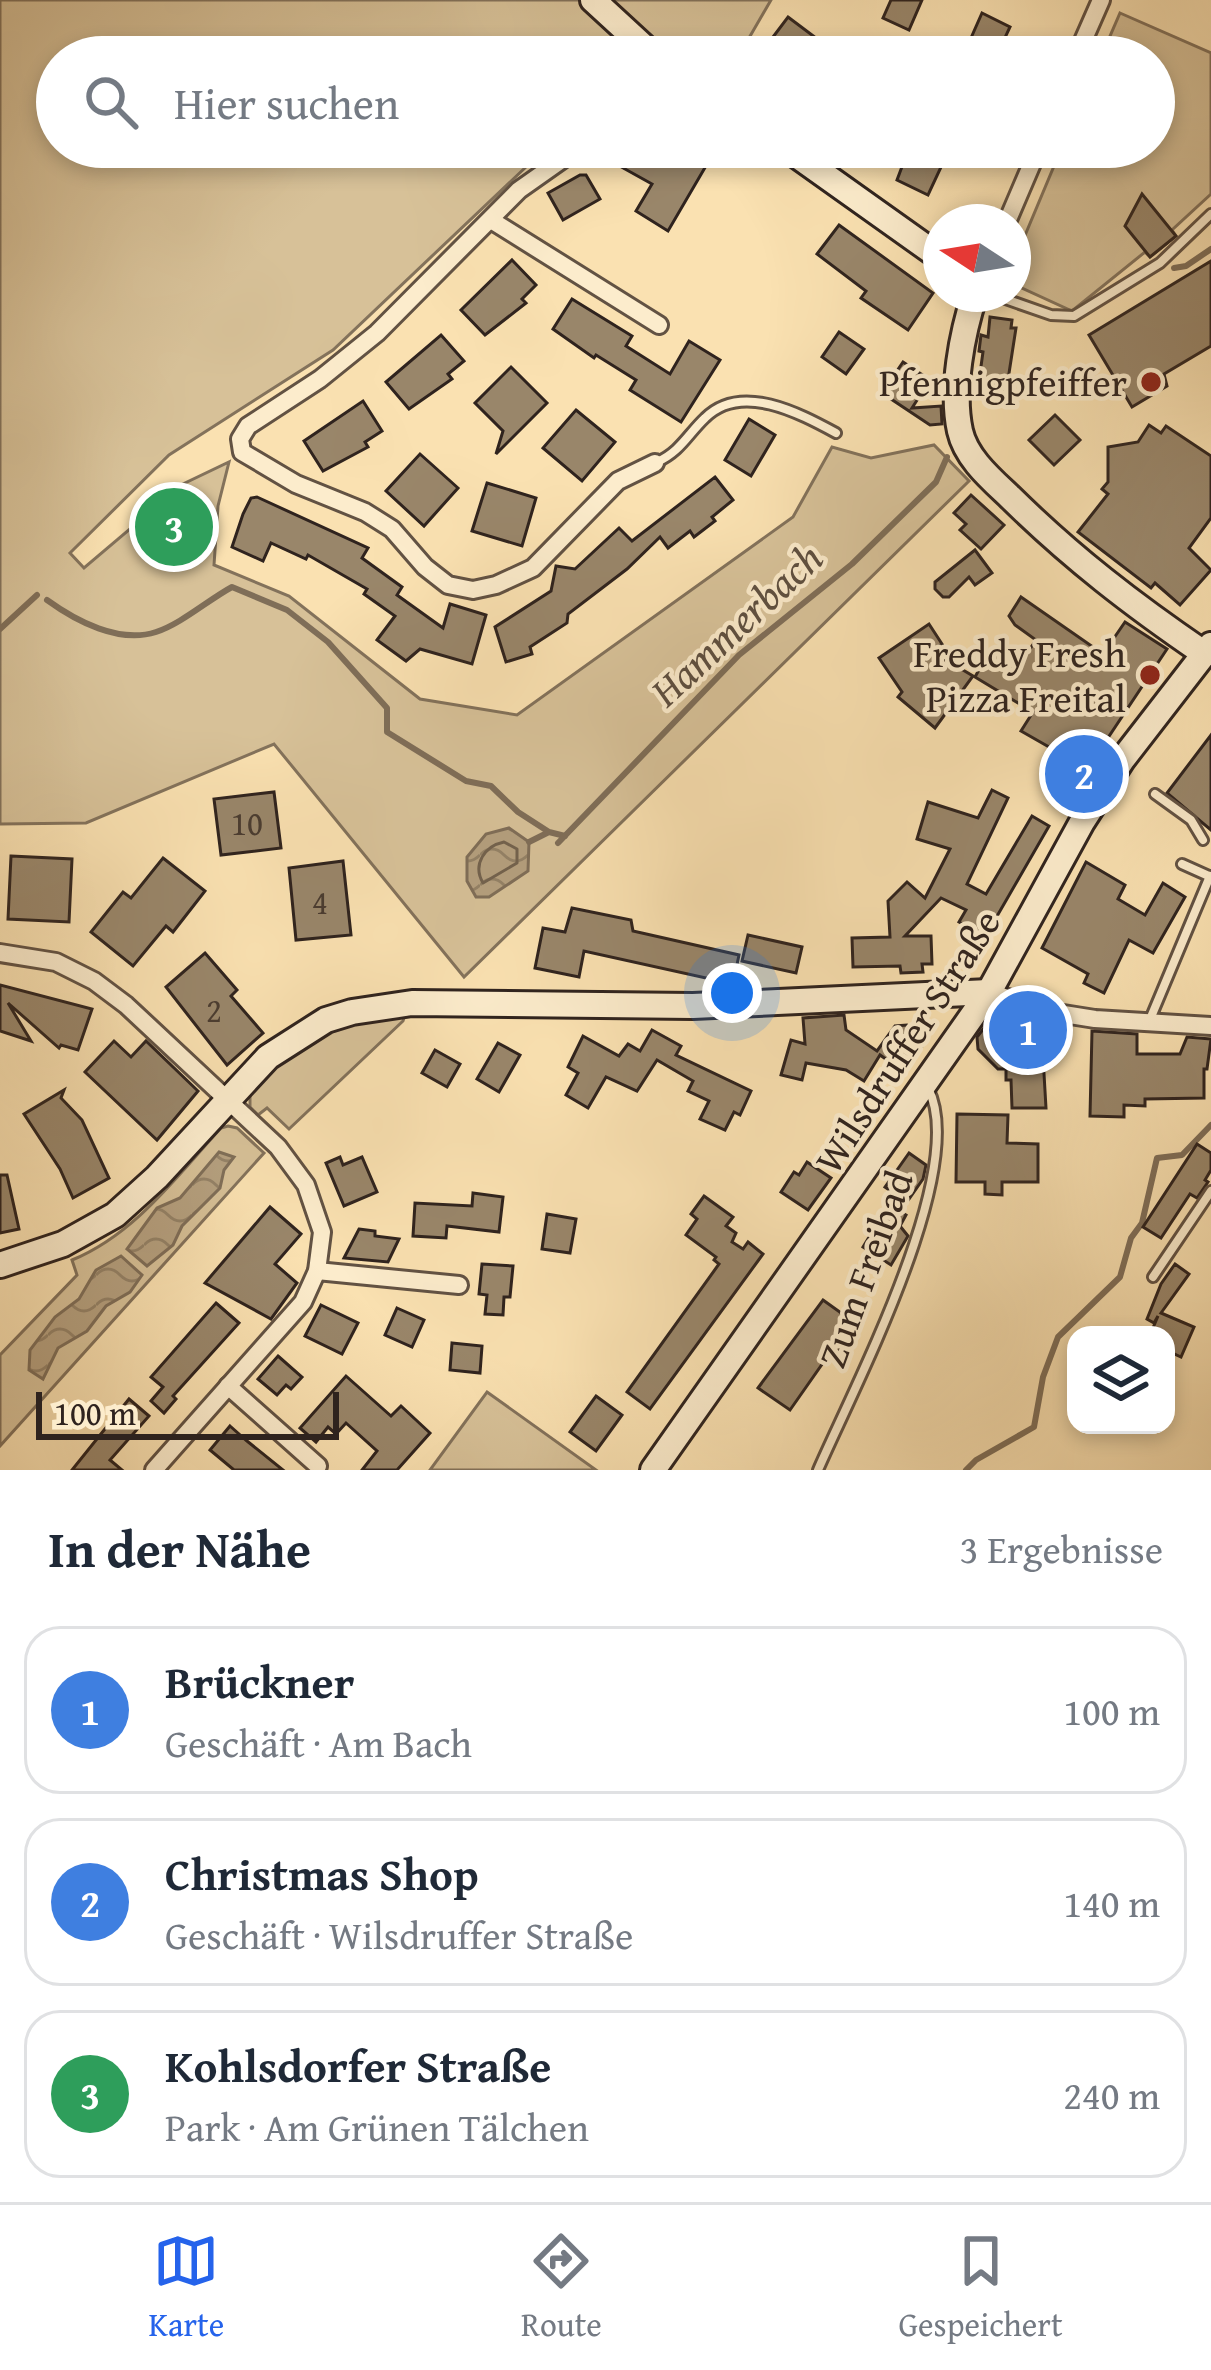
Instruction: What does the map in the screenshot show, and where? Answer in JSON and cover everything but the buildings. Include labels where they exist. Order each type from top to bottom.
[{"type":"street","points":[[593,0],[632,36]]},
{"type":"street","points":[[1085,36],[1101,0]]},
{"type":"street","points":[[550,168],[519,190],[376,333],[320,379],[248,426],[240,439],[242,452],[296,484],[365,512],[392,529],[448,585],[473,590],[532,568],[618,482],[655,463]]},
{"type":"street","points":[[814,168],[923,245]]},
{"type":"street","points":[[1015,204],[1030,168]]},
{"type":"street","points":[[491,220],[659,325]]},
{"type":"street","points":[[972,312],[958,389],[961,434],[968,450],[984,472],[1076,562],[1209,652]]},
{"type":"street","name":"Wilsdruffer Straße","points":[[653,1470],[989,992],[1102,791],[1209,652]]},
{"type":"street","points":[[0,952],[56,962],[94,981],[278,1147],[306,1185],[322,1232],[317,1271],[303,1302],[154,1470]]},
{"type":"street","points":[[0,1265],[63,1244],[115,1215],[268,1058],[326,1020],[373,1007],[412,1003],[693,1006],[989,992],[1051,1012],[1095,1019],[1211,1026]]},
{"type":"street","points":[[317,1271],[459,1285]]},
{"type":"street","points":[[228,1386],[318,1466]]},
{"type":"lane","points":[[1031,307],[1074,316],[1160,262],[1211,214]]},
{"type":"lane","points":[[655,463],[679,450],[723,404],[778,406],[836,433]]},
{"type":"lane","points":[[1155,794],[1191,820],[1203,841]]},
{"type":"lane","points":[[1151,1017],[1210,877],[1181,864]]},
{"type":"lane","name":"Zum Freibad","points":[[818,1470],[892,1303],[924,1205],[937,1153],[938,1119],[926,1084]]},
{"type":"lane","points":[[1153,1276],[1211,1191]]},
{"type":"shaded area","points":[[0,0],[771,0],[750,36],[36,36],[36,168],[525,168],[333,350],[169,455],[70,553],[84,568],[183,484],[229,462],[218,506],[214,565],[289,596],[420,699],[517,715],[793,517],[832,447],[871,458],[934,445],[969,481],[464,977],[274,744],[86,823],[0,824]]},
{"type":"shaded area","points":[[1120,13],[1172,36],[1110,36]]},
{"type":"shaded area","points":[[1175,37],[1211,53],[1211,194],[1172,230],[1176,236],[1150,257],[1145,252],[1072,311],[1031,292],[1031,221],[1053,168],[1175,168]]},
{"type":"shaded area","points":[[405,1015],[289,1129],[267,1108],[258,1115],[250,1107],[250,1091],[299,1047],[362,1021]]},
{"type":"shaded area","points":[[228,1126],[237,1128],[264,1153],[0,1446],[0,1355],[77,1275],[72,1260],[135,1220]]},
{"type":"shaded area","points":[[487,1392],[596,1470],[430,1470]]},
{"type":"water","points":[[509,828],[529,842],[528,871],[489,897],[476,897],[467,881],[467,857],[486,834]]},
{"type":"water","points":[[219,1152],[234,1157],[224,1170],[220,1188],[182,1226],[173,1245],[147,1266],[127,1249],[157,1208],[180,1198]]},
{"type":"water","points":[[121,1256],[142,1275],[130,1292],[106,1306],[87,1331],[58,1348],[43,1379],[29,1370],[30,1350],[55,1317],[79,1299],[96,1270]]},
{"type":"waterway","name":"Hammerbach","points":[[1174,268],[1186,266],[1211,249]]},
{"type":"waterway","name":"Hammerbach","points":[[558,843],[739,655],[852,564],[936,482],[947,457]]},
{"type":"waterway","name":"Hammerbach","points":[[47,600],[84,623],[127,635],[165,628],[232,587],[287,610],[328,642],[387,708],[387,732],[466,781],[491,786],[518,812],[549,832],[565,836]]},
{"type":"waterway","name":"Hammerbach","points":[[0,629],[37,595]]},
{"type":"waterway","points":[[529,842],[547,833]]},
{"type":"waterway","points":[[966,1470],[1034,1427],[1043,1377],[1058,1337],[1120,1277],[1131,1238],[1142,1223],[1157,1158],[1182,1155],[1211,1125]]},
{"type":"place","name":"Pfennigpfeiffer","points":[[1151,382]]},
{"type":"place","name":"Kohlsdorfer Straße","points":[[174,527]]},
{"type":"place","name":"Freddy Fresh Pizza Freital","points":[[1150,675]]},
{"type":"place","name":"Christmas Shop","points":[[1084,774]]},
{"type":"place","name":"Brückner","points":[[1028,1030]]}]
